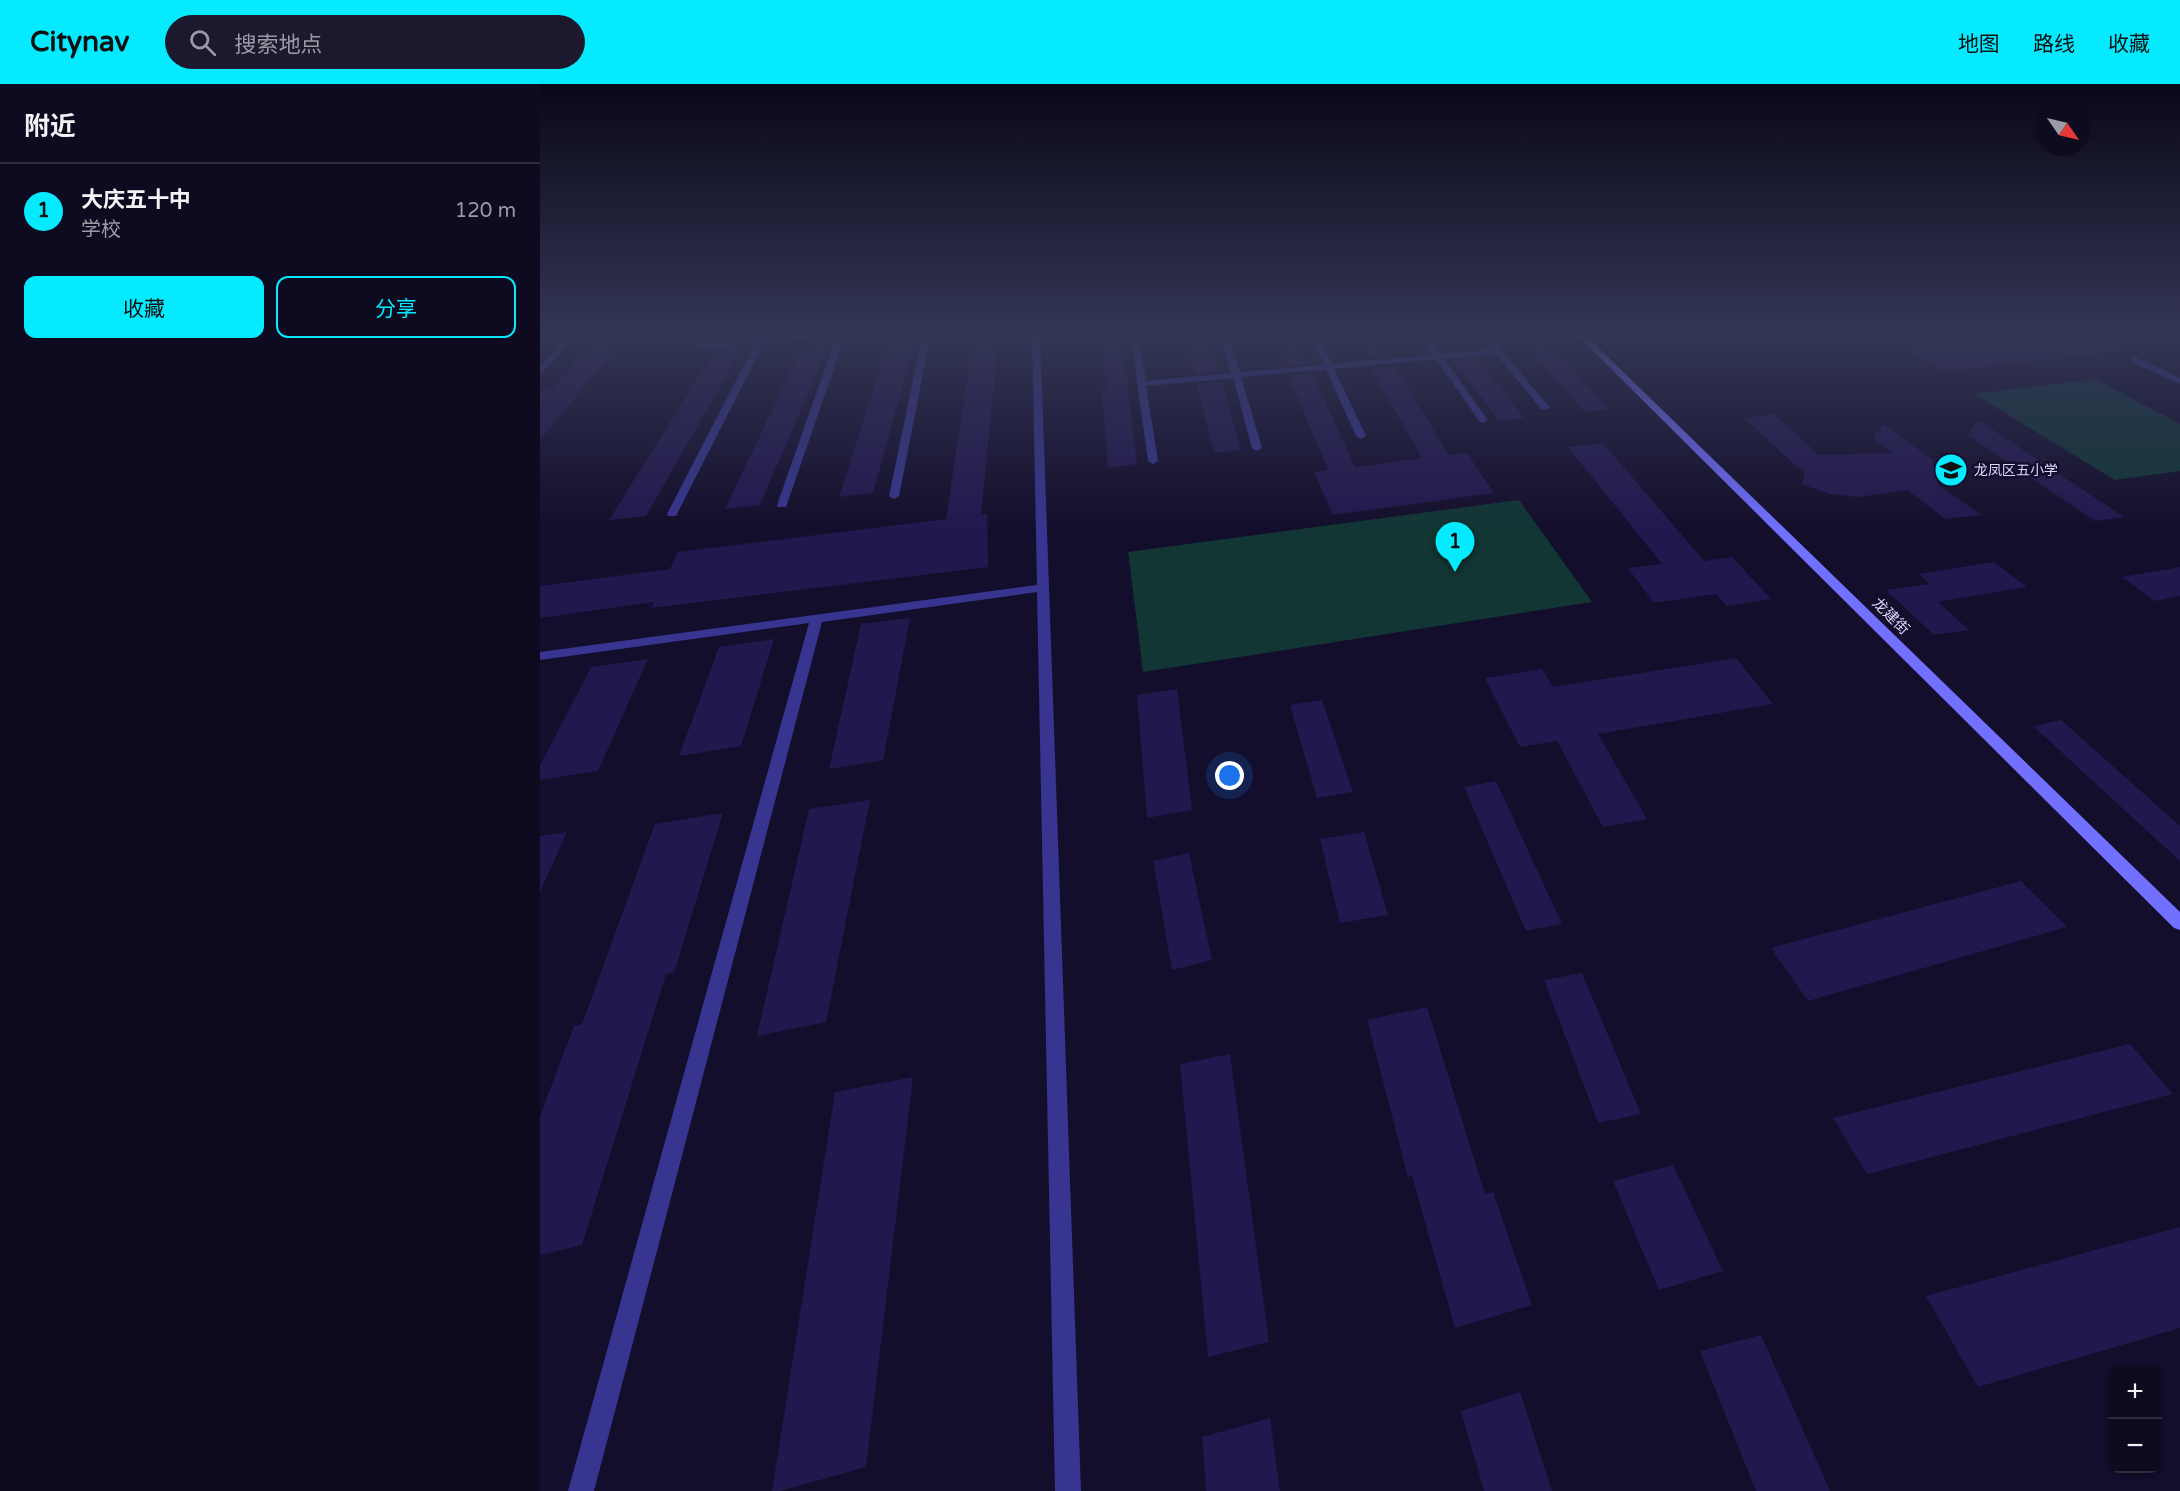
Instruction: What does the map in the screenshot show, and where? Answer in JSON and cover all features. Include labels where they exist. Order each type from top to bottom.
[{"type":"street","points":[[672,514],[731,398]]},
{"type":"street","points":[[782,505],[819,398]]},
{"type":"street","points":[[894,496],[914,398]]},
{"type":"street","points":[[1037,398],[1068,1491]]},
{"type":"street","points":[[1142,398],[1153,461]]},
{"type":"street","points":[[1241,398],[1257,448]]},
{"type":"street","points":[[1344,398],[1361,436]]},
{"type":"street","points":[[1467,398],[1483,420]]},
{"type":"street","points":[[1537,398],[1545,408]]},
{"type":"street","name":"龙建街","points":[[1645,398],[2180,923]]},
{"type":"street","points":[[540,656],[1043,588]]},
{"type":"street","points":[[581,1491],[817,618]]},
{"type":"green space","points":[[1980,398],[2130,398],[2180,424],[2180,471],[2115,480]]},
{"type":"green space","points":[[1519,500],[1592,602],[1143,672],[1128,552]]},
{"type":"building","points":[[540,398],[575,398],[540,440]]},
{"type":"building","points":[[686,398],[714,398],[646,516],[609,520]]},
{"type":"building","points":[[778,398],[806,398],[760,505],[725,509]]},
{"type":"building","points":[[871,398],[899,398],[873,493],[839,497]]},
{"type":"building","points":[[964,398],[993,398],[981,515],[987,514],[988,567],[651,608],[654,602],[540,618],[540,586],[670,569],[678,552],[946,519]]},
{"type":"building","points":[[1103,398],[1129,398],[1137,464],[1108,468]]},
{"type":"building","points":[[1200,398],[1226,398],[1241,450],[1214,453]]},
{"type":"building","points":[[1297,398],[1323,398],[1355,467],[1422,458],[1387,398],[1414,398],[1449,455],[1467,453],[1494,493],[1333,515],[1314,472],[1328,470]]},
{"type":"building","points":[[1482,398],[1508,398],[1524,418],[1499,421]]},
{"type":"building","points":[[1572,398],[1598,398],[1609,409],[1585,412]]},
{"type":"building","points":[[1774,414],[1819,455],[1893,453],[1873,438],[1883,424],[1932,459],[1938,485],[1982,515],[1945,519],[1908,490],[1858,497],[1830,494],[1801,484],[1805,474],[1744,418]]},
{"type":"building","points":[[1978,420],[2124,517],[2095,521],[1968,435]]},
{"type":"building","points":[[1603,443],[1704,561],[1732,557],[1771,599],[1727,606],[1716,594],[1654,603],[1628,568],[1662,564],[1568,447]]},
{"type":"building","points":[[1994,562],[2027,587],[1938,602],[1969,630],[1934,635],[1886,590],[1930,584],[1919,574]]},
{"type":"building","points":[[2180,567],[2180,596],[2155,601],[2122,577]]},
{"type":"building","points":[[910,618],[883,760],[829,769],[861,624]]},
{"type":"building","points":[[774,639],[741,746],[679,756],[719,647]]},
{"type":"building","points":[[1736,658],[1773,704],[1598,734],[1647,819],[1603,827],[1557,741],[1520,747],[1485,678],[1542,669],[1553,687]]},
{"type":"building","points":[[648,659],[598,771],[540,780],[540,766],[591,667]]},
{"type":"building","points":[[1177,689],[1192,810],[1147,818],[1137,695]]},
{"type":"building","points":[[1322,700],[1353,792],[1317,798],[1290,705]]},
{"type":"building","points":[[2061,720],[2180,826],[2180,861],[2033,726]]},
{"type":"building","points":[[1496,781],[1562,924],[1526,931],[1464,787]]},
{"type":"building","points":[[870,800],[826,1022],[757,1036],[809,809]]},
{"type":"building","points":[[723,813],[674,973],[666,974],[582,1245],[540,1255],[540,1116],[574,1026],[582,1024],[655,824]]},
{"type":"building","points":[[567,832],[540,892],[540,836]]},
{"type":"building","points":[[1364,832],[1388,915],[1340,923],[1320,839]]},
{"type":"building","points":[[1189,853],[1212,960],[1172,970],[1153,861]]},
{"type":"building","points":[[2021,881],[2067,927],[1808,1001],[1771,948]]},
{"type":"building","points":[[1582,973],[1641,1114],[1598,1123],[1544,980]]},
{"type":"building","points":[[1427,1007],[1485,1194],[1493,1192],[1532,1305],[1455,1328],[1412,1176],[1408,1177],[1367,1020]]},
{"type":"building","points":[[2130,1044],[2173,1094],[1867,1174],[1833,1118]]},
{"type":"building","points":[[1230,1054],[1269,1342],[1208,1357],[1180,1064]]},
{"type":"building","points":[[913,1077],[866,1467],[780,1491],[772,1491],[835,1092]]},
{"type":"building","points":[[1673,1165],[1723,1271],[1659,1290],[1613,1181]]},
{"type":"building","points":[[2180,1227],[2180,1328],[1978,1387],[1926,1296]]},
{"type":"building","points":[[1761,1335],[1830,1491],[1756,1491],[1700,1351]]},
{"type":"building","points":[[1520,1392],[1552,1491],[1484,1491],[1461,1411]]},
{"type":"building","points":[[1270,1418],[1280,1491],[1206,1491],[1202,1437]]},
{"type":"place","name":"龙凤区五小学","points":[[1951,470]]},
{"type":"place","name":"大庆五十中","points":[[1455,572]]}]
